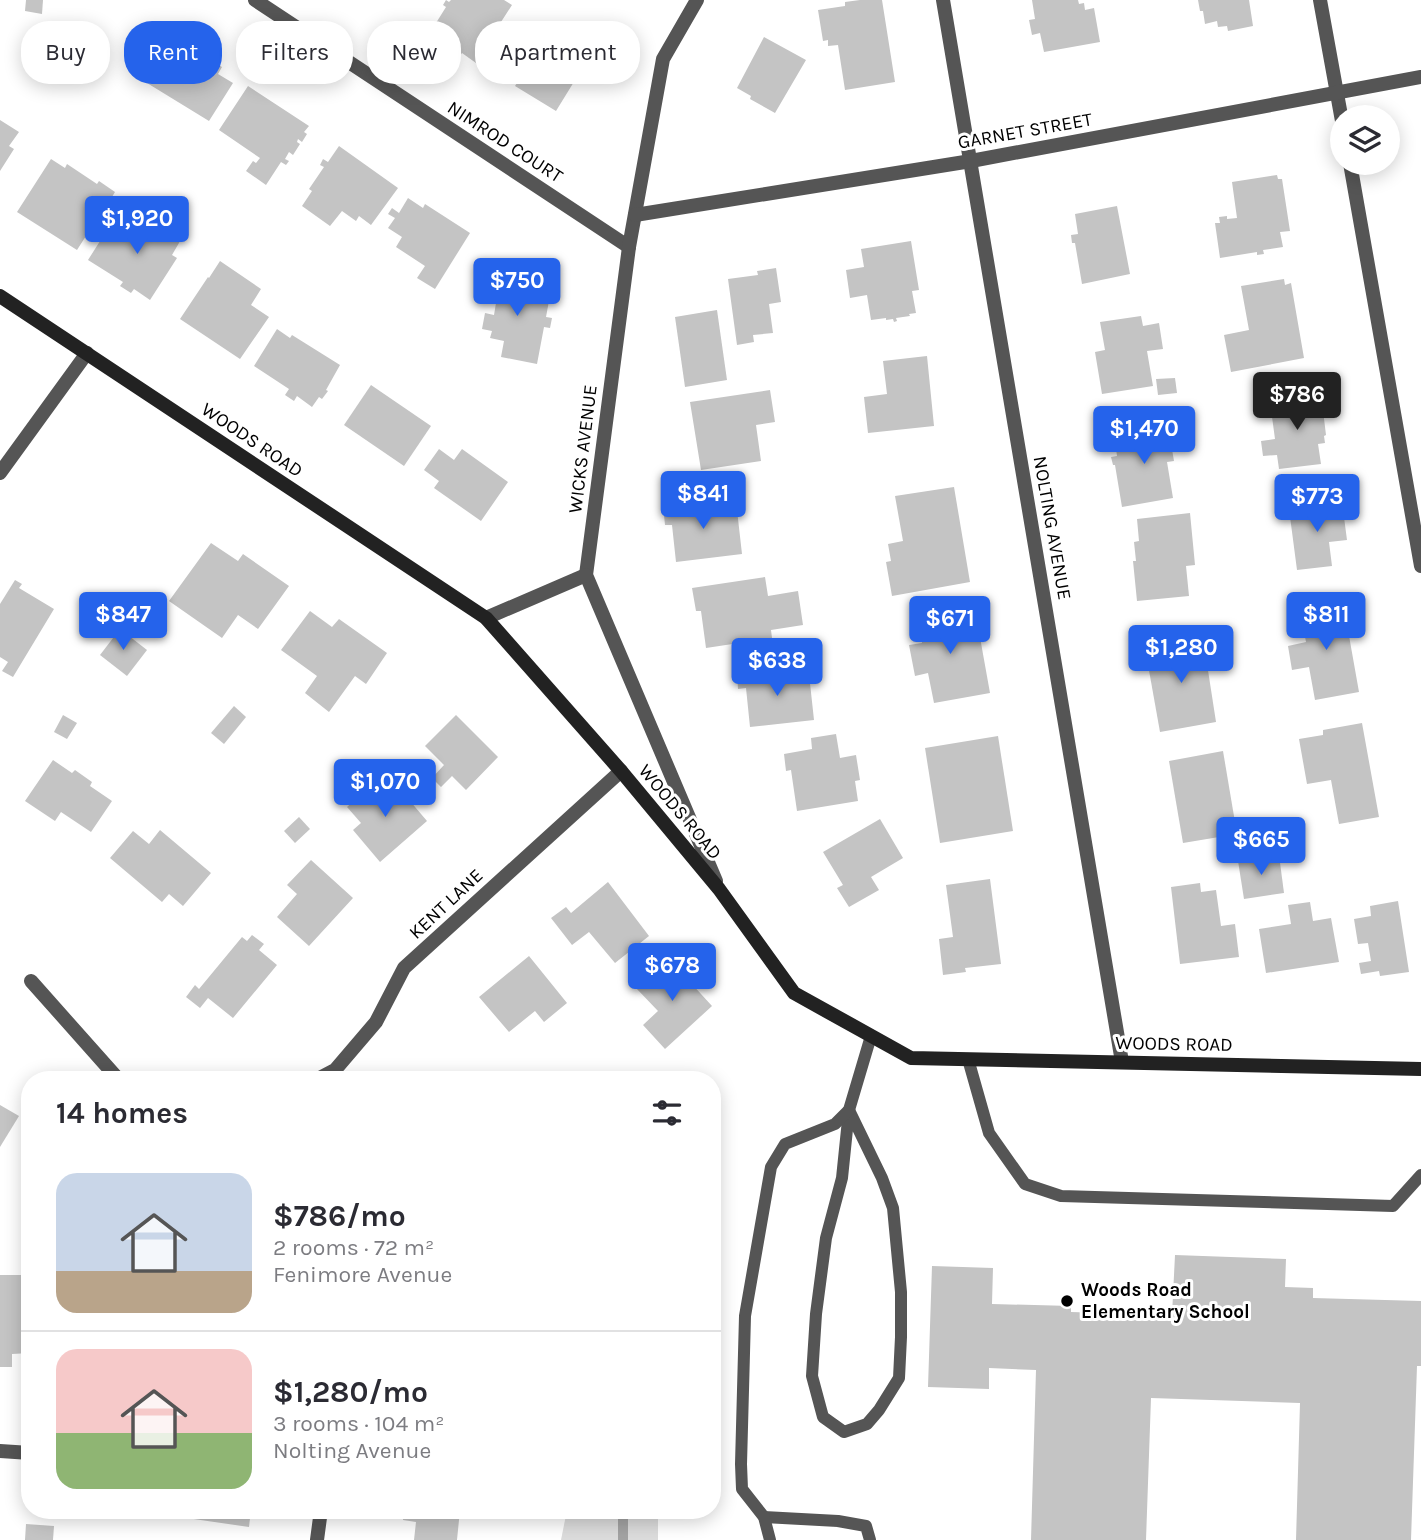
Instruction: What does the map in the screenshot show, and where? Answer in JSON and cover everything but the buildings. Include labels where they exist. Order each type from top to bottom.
[{"type":"street","name":"NIMROD COURT","points":[[255,0],[629,247]]},
{"type":"street","name":"WICKS AVENUE","points":[[586,575],[629,247],[663,59],[696,0]]},
{"type":"street","name":"NOLTING AVENUE","points":[[943,0],[1122,1062]]},
{"type":"street","points":[[1320,0],[1339,105]]},
{"type":"street","name":"GARNET STREET","points":[[635,215],[971,161],[1421,77]]},
{"type":"street","points":[[1352,175],[1421,566]]},
{"type":"street","name":"WOODS ROAD","points":[[0,296],[486,618],[621,771],[719,889],[794,993],[911,1058],[1421,1069]]},
{"type":"street","points":[[0,472],[87,353]]},
{"type":"street","points":[[486,618],[586,575],[719,889]]},
{"type":"street","name":"KENT LANE","points":[[333,1071],[376,1022],[404,968],[621,771]]},
{"type":"street","points":[[31,981],[112,1071]]},
{"type":"street","points":[[0,1451],[21,1452]]},
{"type":"street","points":[[317,1540],[320,1519]]},
{"type":"lane","points":[[849,1110],[882,1178],[893,1208],[901,1292],[901,1337],[899,1378],[867,1424],[844,1432],[822,1417],[812,1376],[816,1314],[826,1238],[842,1178],[849,1110],[871,1036]]},
{"type":"lane","points":[[968,1059],[989,1133],[1025,1184],[1061,1196],[1393,1206],[1421,1175]]},
{"type":"lane","points":[[770,1540],[764,1517],[742,1489],[741,1464],[745,1316],[771,1167],[785,1144],[835,1124],[849,1110]]},
{"type":"lane","points":[[764,1517],[838,1521],[866,1526],[870,1540]]},
{"type":"shaded area","points":[[565,1519],[658,1519],[658,1540],[561,1540]]},
{"type":"waterway","points":[[623,1519],[623,1540]]},
{"type":"place","name":"Woods Road Elementary School","points":[[1067,1301]]}]
